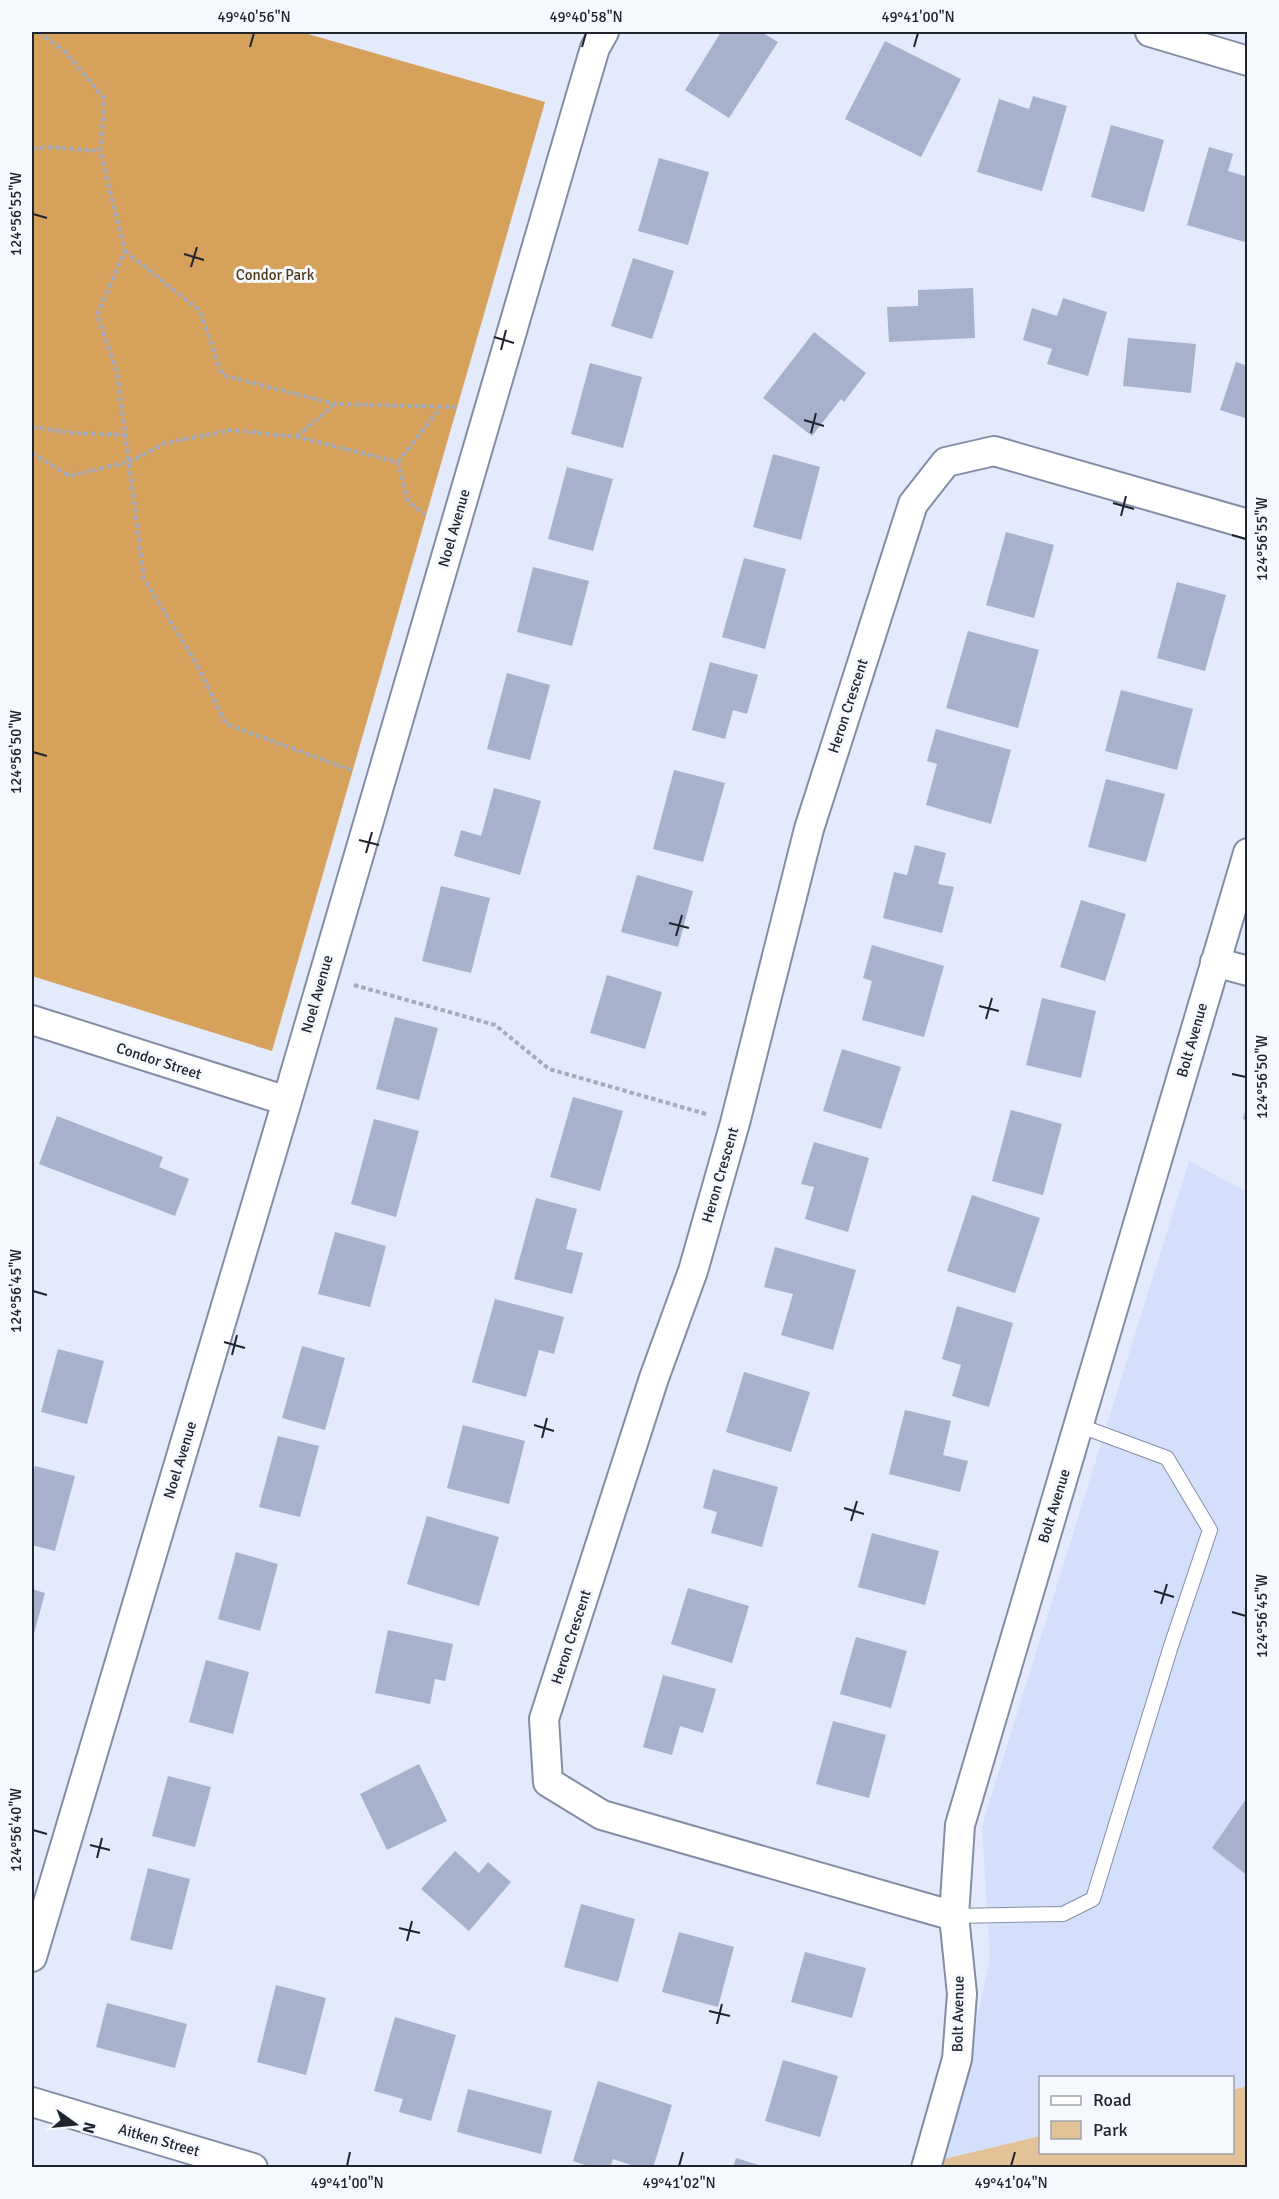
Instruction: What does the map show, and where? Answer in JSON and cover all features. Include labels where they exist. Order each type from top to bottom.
[{"type":"street","name":"Noel Avenue","points":[[32,1957],[287,1101],[595,48],[604,32]]},
{"type":"street","points":[[1150,32],[1248,61]]},
{"type":"street","name":"Heron Crescent","points":[[954,1916],[602,1815],[548,1782],[544,1719],[654,1378],[693,1271],[735,1123],[812,818],[913,504],[946,462],[994,451],[1248,524]]},
{"type":"street","name":"Bolt Avenue","points":[[926,2168],[957,2059],[962,1994],[954,1916],[960,1825],[1248,853]]},
{"type":"street","points":[[1215,962],[1248,971]]},
{"type":"street","name":"Condor Street","points":[[32,1020],[287,1101]]},
{"type":"street","name":"Aitken Street","points":[[32,2102],[252,2168]]},
{"type":"lane","points":[[954,1916],[1063,1914],[1094,1899],[1171,1646],[1210,1530],[1167,1458],[1078,1425]]},
{"type":"path","points":[[39,32],[66,52],[105,99],[100,151],[125,252],[97,315],[117,372],[144,579],[195,661],[226,724],[380,780]]},
{"type":"path","points":[[32,149],[47,147],[100,151]]},
{"type":"path","points":[[125,252],[200,311],[222,375],[335,404],[440,408],[490,406]]},
{"type":"path","points":[[297,437],[335,404]]},
{"type":"path","points":[[398,462],[440,408]]},
{"type":"path","points":[[32,427],[72,433],[125,435]]},
{"type":"path","points":[[32,453],[69,476],[128,462],[166,443],[231,430],[297,437],[398,462]]},
{"type":"path","points":[[398,462],[408,502],[452,535]]},
{"type":"path","points":[[322,976],[495,1025],[549,1069],[735,1123]]},
{"type":"shaded area","points":[[1189,1161],[1247,1192],[1247,2086],[1234,2090],[1234,2076],[1039,2076],[1039,2136],[940,2160],[959,2101],[990,1958],[982,1826]]},
{"type":"green space","name":"Condor Park","points":[[32,32],[301,32],[545,102],[272,1051],[32,976]]},
{"type":"green space","points":[[1247,2086],[1247,2167],[938,2168],[940,2160],[1039,2136],[1039,2154],[1234,2154],[1234,2090]]},
{"type":"building","points":[[721,32],[761,32],[778,42],[729,118],[685,90]]},
{"type":"building","points":[[885,41],[961,79],[921,157],[845,119]]},
{"type":"building","points":[[1033,96],[1067,106],[1042,191],[977,172],[999,99],[1029,109]]},
{"type":"building","points":[[1111,125],[1164,140],[1144,212],[1091,197]]},
{"type":"building","points":[[1209,147],[1233,154],[1228,171],[1248,177],[1248,243],[1187,225]]},
{"type":"building","points":[[659,158],[709,172],[688,245],[638,231]]},
{"type":"building","points":[[633,258],[674,271],[652,339],[611,326]]},
{"type":"building","points":[[973,288],[975,338],[889,342],[887,307],[918,306],[918,290]]},
{"type":"building","points":[[1063,298],[1107,312],[1088,376],[1047,364],[1052,349],[1023,340],[1032,308],[1057,316]]},
{"type":"building","points":[[814,332],[866,373],[844,402],[841,399],[812,436],[763,398]]},
{"type":"building","points":[[1128,338],[1196,344],[1191,393],[1123,386]]},
{"type":"building","points":[[1236,362],[1248,366],[1248,419],[1220,410]]},
{"type":"building","points":[[590,363],[642,377],[623,448],[571,434]]},
{"type":"building","points":[[773,454],[820,467],[801,540],[753,527]]},
{"type":"building","points":[[567,467],[613,479],[593,551],[548,539]]},
{"type":"building","points":[[1006,532],[1054,545],[1034,618],[986,605]]},
{"type":"building","points":[[744,558],[786,569],[765,649],[722,637]]},
{"type":"building","points":[[533,567],[589,581],[572,646],[517,632]]},
{"type":"building","points":[[1177,582],[1226,595],[1205,671],[1157,658]]},
{"type":"building","points":[[968,631],[1039,650],[1018,728],[946,708]]},
{"type":"building","points":[[710,662],[758,675],[747,714],[733,710],[725,739],[692,730]]},
{"type":"building","points":[[507,673],[550,685],[530,760],[487,749]]},
{"type":"building","points":[[1121,690],[1193,709],[1177,770],[1105,751]]},
{"type":"building","points":[[936,729],[1011,750],[991,824],[926,805],[937,764],[927,761]]},
{"type":"building","points":[[674,770],[725,783],[703,862],[653,849]]},
{"type":"building","points":[[1106,779],[1165,794],[1146,862],[1088,847]]},
{"type":"building","points":[[494,788],[541,801],[520,875],[454,856],[461,830],[481,836]]},
{"type":"building","points":[[915,845],[946,853],[938,884],[954,887],[942,933],[883,918],[894,872],[907,875]]},
{"type":"building","points":[[637,875],[693,891],[678,947],[621,932]]},
{"type":"building","points":[[441,886],[490,898],[471,973],[422,961]]},
{"type":"building","points":[[1081,900],[1126,914],[1105,981],[1060,967]]},
{"type":"building","points":[[872,945],[944,966],[924,1037],[862,1020],[872,981],[863,978]]},
{"type":"building","points":[[607,975],[662,992],[645,1049],[590,1033]]},
{"type":"building","points":[[1042,998],[1096,1011],[1081,1078],[1026,1065]]},
{"type":"building","points":[[395,1017],[438,1028],[419,1100],[376,1089]]},
{"type":"building","points":[[842,1049],[901,1067],[881,1129],[823,1111]]},
{"type":"building","points":[[573,1097],[623,1111],[600,1191],[550,1177]]},
{"type":"building","points":[[1248,1103],[1248,1121],[1243,1119]]},
{"type":"building","points":[[1011,1110],[1062,1124],[1043,1195],[992,1181]]},
{"type":"building","points":[[57,1116],[163,1157],[159,1167],[189,1179],[175,1216],[39,1164]]},
{"type":"building","points":[[374,1119],[419,1131],[396,1217],[351,1204]]},
{"type":"building","points":[[814,1142],[869,1158],[848,1232],[805,1219],[814,1187],[801,1184]]},
{"type":"building","points":[[972,1195],[1040,1218],[1015,1293],[947,1271]]},
{"type":"building","points":[[536,1198],[577,1209],[566,1249],[583,1253],[572,1294],[514,1279]]},
{"type":"building","points":[[335,1232],[386,1246],[370,1307],[318,1294]]},
{"type":"building","points":[[775,1247],[856,1270],[833,1350],[781,1335],[793,1294],[764,1287]]},
{"type":"building","points":[[495,1299],[564,1317],[554,1354],[539,1350],[526,1397],[472,1382]]},
{"type":"building","points":[[957,1306],[1013,1323],[989,1407],[952,1396],[961,1365],[942,1359]]},
{"type":"building","points":[[302,1346],[345,1358],[325,1430],[282,1418]]},
{"type":"building","points":[[58,1349],[104,1361],[87,1424],[41,1412]]},
{"type":"building","points":[[744,1372],[810,1392],[791,1452],[726,1432]]},
{"type":"building","points":[[905,1410],[951,1421],[943,1455],[968,1461],[960,1492],[889,1474]]},
{"type":"building","points":[[463,1425],[525,1441],[509,1504],[447,1488]]},
{"type":"building","points":[[278,1436],[319,1446],[300,1517],[259,1507]]},
{"type":"building","points":[[35,1466],[75,1476],[55,1551],[32,1545],[32,1478]]},
{"type":"building","points":[[713,1469],[778,1487],[762,1547],[711,1533],[717,1512],[703,1508]]},
{"type":"building","points":[[427,1516],[499,1537],[479,1606],[407,1584]]},
{"type":"building","points":[[872,1533],[939,1551],[925,1605],[858,1587]]},
{"type":"building","points":[[236,1552],[278,1564],[260,1631],[218,1619]]},
{"type":"building","points":[[688,1588],[749,1606],[732,1663],[671,1644]]},
{"type":"building","points":[[32,1589],[45,1593],[32,1641]]},
{"type":"building","points":[[388,1630],[453,1644],[445,1681],[435,1679],[430,1704],[375,1693]]},
{"type":"building","points":[[856,1637],[907,1651],[891,1708],[840,1694]]},
{"type":"building","points":[[206,1660],[249,1672],[233,1734],[189,1722]]},
{"type":"building","points":[[663,1675],[716,1689],[703,1733],[680,1726],[672,1755],[643,1747]]},
{"type":"building","points":[[833,1721],[886,1735],[869,1798],[816,1784]]},
{"type":"building","points":[[419,1764],[447,1821],[387,1850],[360,1794]]},
{"type":"building","points":[[168,1776],[211,1787],[195,1847],[152,1836]]},
{"type":"building","points":[[1248,1796],[1248,1876],[1212,1848]]},
{"type":"building","points":[[455,1851],[479,1873],[488,1862],[511,1882],[469,1931],[421,1889]]},
{"type":"building","points":[[148,1868],[190,1879],[172,1950],[130,1940]]},
{"type":"building","points":[[581,1904],[635,1919],[618,1982],[564,1967]]},
{"type":"building","points":[[679,1932],[734,1947],[718,2007],[662,1992]]},
{"type":"building","points":[[805,1952],[866,1968],[852,2018],[791,2002]]},
{"type":"building","points":[[276,1985],[326,1998],[306,2075],[257,2062]]},
{"type":"building","points":[[107,2003],[187,2024],[175,2068],[96,2047]]},
{"type":"building","points":[[395,2017],[456,2035],[431,2121],[399,2112],[403,2099],[374,2091]]},
{"type":"building","points":[[783,2060],[838,2076],[820,2137],[765,2121]]},
{"type":"building","points":[[598,2081],[672,2105],[653,2168],[640,2168],[613,2159],[610,2168],[594,2168],[573,2161]]},
{"type":"building","points":[[468,2089],[552,2111],[541,2154],[457,2132]]},
{"type":"building","points":[[736,2158],[765,2167],[765,2168],[733,2168]]}]
